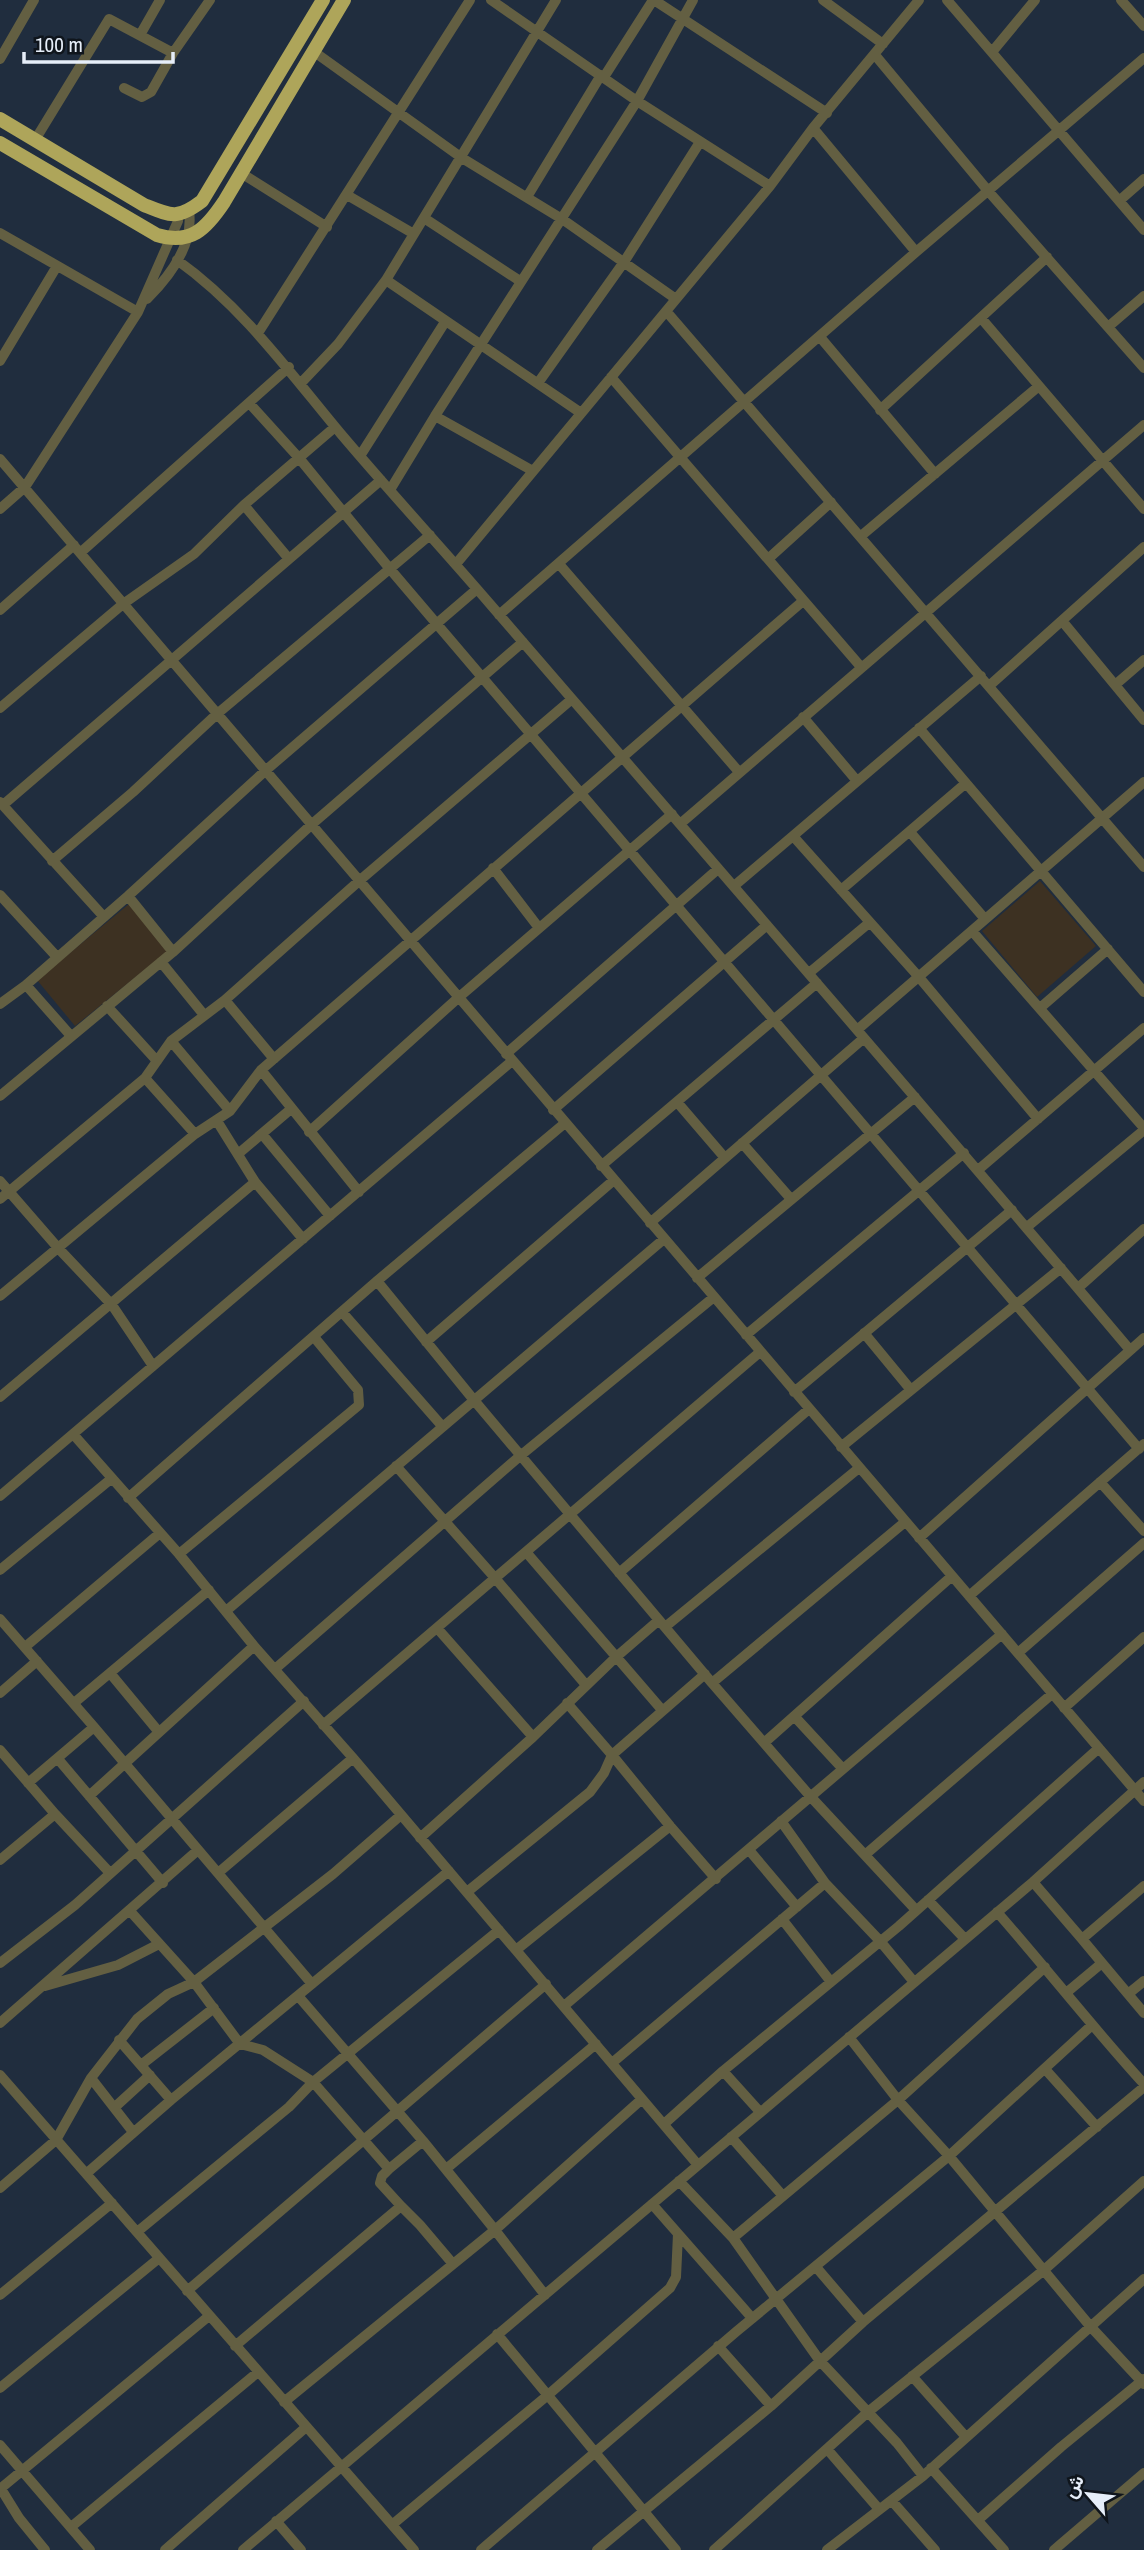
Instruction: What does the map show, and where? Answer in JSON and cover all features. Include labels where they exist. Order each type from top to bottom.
[{"type":"highway","points":[[0,119],[144,205],[183,213],[202,201],[323,0]]},
{"type":"highway","points":[[0,143],[142,228],[170,239],[195,234],[213,218],[344,0]]},
{"type":"street","points":[[0,59],[34,0]]},
{"type":"street","points":[[139,35],[160,0]]},
{"type":"street","points":[[124,88],[142,97],[151,92],[173,53],[210,0]]},
{"type":"street","points":[[258,333],[400,114],[470,0]]},
{"type":"street","points":[[491,0],[637,101],[771,186]]},
{"type":"street","points":[[301,383],[338,344],[386,280],[556,0]]},
{"type":"street","points":[[527,197],[602,76],[654,0],[827,113]]},
{"type":"street","points":[[390,490],[520,281],[637,101],[693,0]]},
{"type":"street","points":[[824,0],[883,44]]},
{"type":"street","points":[[456,564],[771,186],[813,128],[919,0]]},
{"type":"street","points":[[947,0],[1144,230]]},
{"type":"street","points":[[992,52],[1035,0]]},
{"type":"street","points":[[1121,0],[1144,26]]},
{"type":"street","points":[[35,140],[109,19],[173,53]]},
{"type":"street","points":[[313,51],[462,158],[562,219],[676,299]]},
{"type":"street","points":[[875,55],[989,192],[1144,368]]},
{"type":"street","points":[[499,615],[916,252],[1144,58]]},
{"type":"street","points":[[813,128],[916,252]]},
{"type":"street","points":[[538,383],[624,262],[701,142]]},
{"type":"street","points":[[241,173],[327,227]]},
{"type":"street","points":[[1119,201],[1144,179]]},
{"type":"street","points":[[347,195],[414,234]]},
{"type":"street","points":[[144,301],[160,285],[177,260],[188,236],[183,213]]},
{"type":"street","points":[[0,509],[25,487],[138,312],[177,221],[183,213]]},
{"type":"street","points":[[424,218],[520,281]]},
{"type":"street","points":[[0,233],[138,312]]},
{"type":"street","points":[[880,410],[1047,257]]},
{"type":"street","points":[[177,260],[198,275],[258,333],[289,368],[335,427],[809,973],[1130,1350]]},
{"type":"street","points":[[0,361],[57,265]]},
{"type":"street","points":[[386,280],[581,413]]},
{"type":"street","points":[[1108,327],[1144,296]]},
{"type":"street","points":[[666,311],[1144,867]]},
{"type":"street","points":[[981,318],[1144,509]]},
{"type":"street","points":[[360,456],[445,322]]},
{"type":"street","points":[[820,337],[935,474]]},
{"type":"street","points":[[0,610],[146,492],[289,368]]},
{"type":"street","points":[[611,377],[862,667]]},
{"type":"street","points":[[860,537],[1039,386]]},
{"type":"street","points":[[250,404],[299,458],[436,624],[1087,1388],[1141,1447],[969,1596]]},
{"type":"street","points":[[435,416],[533,471]]},
{"type":"street","points":[[680,824],[1144,425]]},
{"type":"street","points":[[0,708],[123,604],[194,554],[244,505],[335,427]]},
{"type":"street","points":[[0,459],[1144,1801]]},
{"type":"street","points":[[104,917],[1,804],[381,480]]},
{"type":"street","points":[[768,559],[831,502]]},
{"type":"street","points":[[244,505],[289,559]]},
{"type":"street","points":[[52,861],[133,792],[217,714],[430,535]]},
{"type":"street","points":[[989,686],[1144,547]]},
{"type":"street","points":[[559,564],[739,772]]},
{"type":"street","points":[[0,1004],[26,985],[265,771],[477,589]]},
{"type":"street","points":[[0,1296],[195,1134],[230,1111],[261,1070],[803,601]]},
{"type":"street","points":[[1063,622],[1144,720]]},
{"type":"street","points":[[0,1096],[173,952],[311,825],[523,642]]},
{"type":"street","points":[[1115,685],[1144,660]]},
{"type":"street","points":[[734,886],[981,676]]},
{"type":"street","points":[[0,1199],[145,1078],[171,1041],[225,1000],[572,699]]},
{"type":"street","points":[[803,718],[857,781]]},
{"type":"street","points":[[919,728],[1144,992]]},
{"type":"street","points":[[650,1223],[821,1074],[918,976],[1144,782]]},
{"type":"street","points":[[841,891],[966,783]]},
{"type":"street","points":[[309,1132],[458,998],[671,814]]},
{"type":"street","points":[[910,832],[985,919]]},
{"type":"street","points":[[793,836],[918,976],[1038,1119]]},
{"type":"street","points":[[493,868],[539,929]]},
{"type":"street","points":[[0,1496],[359,1192],[719,869]]},
{"type":"street","points":[[128,896],[173,952]]},
{"type":"street","points":[[2,902],[33,929],[57,957]]},
{"type":"street","points":[[809,973],[869,923]]},
{"type":"street","points":[[553,1110],[767,925]]},
{"type":"street","points":[[972,930],[1144,1129],[1027,1227]]},
{"type":"street","points":[[1040,1008],[1108,949]]},
{"type":"street","points":[[161,961],[204,1015]]},
{"type":"street","points":[[601,1166],[817,983]]},
{"type":"street","points":[[26,985],[71,1036]]},
{"type":"street","points":[[225,1000],[274,1059]]},
{"type":"street","points":[[107,1006],[157,1061]]},
{"type":"street","points":[[978,1170],[1144,1028]]},
{"type":"street","points":[[171,1041],[230,1111]]},
{"type":"street","points":[[261,1070],[359,1192]]},
{"type":"street","points":[[145,1078],[195,1134]]},
{"type":"street","points":[[697,1278],[915,1097]]},
{"type":"street","points":[[677,1102],[725,1158]]},
{"type":"street","points":[[238,1154],[291,1109]]},
{"type":"street","points":[[217,1121],[255,1182],[303,1239]]},
{"type":"street","points":[[128,1498],[377,1281],[565,1123]]},
{"type":"street","points":[[262,1134],[330,1216]]},
{"type":"street","points":[[742,1143],[791,1199]]},
{"type":"street","points":[[746,1335],[964,1153]]},
{"type":"street","points":[[426,1342],[614,1180]]},
{"type":"street","points":[[0,1181],[112,1305],[153,1366]]},
{"type":"street","points":[[0,1397],[255,1182]]},
{"type":"street","points":[[794,1392],[1012,1210]]},
{"type":"street","points":[[1079,1288],[1144,1229]]},
{"type":"street","points":[[226,1611],[664,1239]]},
{"type":"street","points":[[841,1447],[1061,1268]]},
{"type":"street","points":[[377,1281],[569,1515],[712,1683],[810,1796],[916,1910]]},
{"type":"street","points":[[275,1669],[520,1456],[713,1297]]},
{"type":"street","points":[[342,1312],[442,1426]]},
{"type":"street","points":[[864,1333],[911,1390]]},
{"type":"street","points":[[179,1554],[359,1405],[358,1390],[314,1336]]},
{"type":"street","points":[[919,1538],[1144,1338]]},
{"type":"street","points":[[323,1725],[760,1352]]},
{"type":"street","points":[[619,1573],[809,1409]]},
{"type":"street","points":[[73,1434],[179,1554],[254,1646],[353,1758],[698,2165]]},
{"type":"street","points":[[396,1466],[586,1685]]},
{"type":"street","points":[[420,1838],[533,1737],[615,1658],[859,1468]]},
{"type":"street","points":[[0,1568],[111,1479]]},
{"type":"street","points":[[1100,1482],[1144,1531]]},
{"type":"street","points":[[712,1683],[905,1522]]},
{"type":"street","points":[[25,1647],[160,1533]]},
{"type":"street","points":[[1018,1653],[1144,1543]]},
{"type":"street","points":[[526,1552],[662,1710]]},
{"type":"street","points":[[764,1743],[952,1576]]},
{"type":"street","points":[[74,1703],[209,1590]]},
{"type":"street","points":[[0,1619],[312,1984]]},
{"type":"street","points":[[437,1629],[533,1737]]},
{"type":"street","points":[[564,2006],[1002,1634]]},
{"type":"street","points":[[1064,1707],[1144,1637]]},
{"type":"street","points":[[89,1796],[254,1646]]},
{"type":"street","points":[[2,1688],[37,1661]]},
{"type":"street","points":[[110,1673],[158,1731]]},
{"type":"street","points":[[467,1892],[590,1792],[604,1773],[612,1755],[705,1674]]},
{"type":"street","points":[[866,1854],[1052,1694]]},
{"type":"street","points":[[0,1962],[75,1905],[304,1701]]},
{"type":"street","points":[[567,1703],[716,1879]]},
{"type":"street","points":[[795,1717],[843,1769]]},
{"type":"street","points":[[28,1783],[94,1727]]},
{"type":"street","points":[[664,2124],[723,2071],[928,1900],[1099,1748]]},
{"type":"street","points":[[2,1757],[110,1873]]},
{"type":"street","points":[[218,1872],[353,1758]]},
{"type":"street","points":[[58,1759],[163,1883]]},
{"type":"street","points":[[243,2550],[1033,1882],[1144,1782]]},
{"type":"street","points":[[0,1860],[55,1814]]},
{"type":"street","points":[[0,2188],[56,2140],[91,2078],[137,2019],[168,1993],[194,1982],[333,1874],[401,1815]]},
{"type":"street","points":[[781,1821],[825,1883],[880,1941],[914,1982]]},
{"type":"street","points":[[516,1950],[670,1826]]},
{"type":"street","points":[[0,2024],[198,1850]]},
{"type":"street","points":[[749,1850],[796,1907]]},
{"type":"street","points":[[87,2173],[171,2099],[299,1997],[449,1871]]},
{"type":"street","points":[[1033,1882],[1144,2013]]},
{"type":"street","points":[[612,2063],[825,1883]]},
{"type":"street","points":[[1082,1939],[1144,1886]]},
{"type":"street","points":[[928,1900],[965,1939]]},
{"type":"street","points":[[130,1911],[194,1982],[240,2045],[263,2050],[313,2082],[389,2169]]},
{"type":"street","points":[[597,2550],[771,2406],[863,2322],[1144,2086],[997,1912]]},
{"type":"street","points":[[782,1919],[831,1982]]},
{"type":"street","points":[[137,2232],[289,2107],[347,2053],[499,1930]]},
{"type":"street","points":[[42,1987],[118,1965],[159,1944]]},
{"type":"street","points":[[1066,1993],[1102,1963]]},
{"type":"street","points":[[733,2238],[898,2100],[1045,1967]]},
{"type":"street","points":[[1128,1994],[1144,1980]]},
{"type":"street","points":[[187,2291],[546,1984]]},
{"type":"street","points":[[299,1997],[423,2141],[544,2295]]},
{"type":"street","points":[[141,2065],[214,2008]]},
{"type":"street","points":[[481,2550],[718,2346],[949,2156],[1091,2026]]},
{"type":"street","points":[[849,2037],[898,2100],[949,2156],[1090,2326],[1143,2382],[1061,2447],[978,2520]]},
{"type":"street","points":[[119,2040],[171,2099]]},
{"type":"street","points":[[446,2169],[596,2044]]},
{"type":"street","points":[[1045,2069],[1097,2127]]},
{"type":"street","points":[[723,2071],[761,2112]]},
{"type":"street","points":[[0,2075],[414,2550]]},
{"type":"street","points":[[114,2107],[150,2075]]},
{"type":"street","points":[[91,2078],[133,2132]]},
{"type":"street","points":[[284,2402],[495,2230],[642,2099]]},
{"type":"street","points":[[732,2137],[783,2196]]},
{"type":"street","points":[[423,2141],[389,2169],[382,2176],[380,2183],[453,2264]]},
{"type":"street","points":[[679,2181],[733,2238],[820,2361],[927,2472],[978,2520],[1000,2548]]},
{"type":"street","points":[[714,2550],[868,2412],[1044,2270],[1144,2181]]},
{"type":"street","points":[[0,2295],[112,2203]]},
{"type":"street","points":[[652,2204],[752,2318]]},
{"type":"street","points":[[235,2346],[401,2206]]},
{"type":"street","points":[[393,2524],[548,2395],[670,2288],[676,2277],[678,2234]]},
{"type":"street","points":[[0,2388],[159,2259]]},
{"type":"street","points":[[816,2267],[863,2322]]},
{"type":"street","points":[[827,2550],[927,2472],[1144,2279]]},
{"type":"street","points":[[45,2550],[0,2489],[209,2316]]},
{"type":"street","points":[[497,2334],[676,2550]]},
{"type":"street","points":[[718,2346],[771,2406]]},
{"type":"street","points":[[71,2527],[258,2372]]},
{"type":"street","points":[[912,2376],[966,2437]]},
{"type":"street","points":[[165,2550],[306,2428]]},
{"type":"street","points":[[0,2445],[90,2550]]},
{"type":"street","points":[[827,2449],[878,2508]]},
{"type":"street","points":[[1054,2550],[1144,2473]]},
{"type":"street","points":[[892,2501],[935,2550]]},
{"type":"street","points":[[276,2521],[301,2550]]},
{"type":"shaded area","points":[[1040,881],[1096,946],[1037,997],[982,931]]},
{"type":"shaded area","points":[[129,904],[168,951],[75,1026],[37,980]]}]
